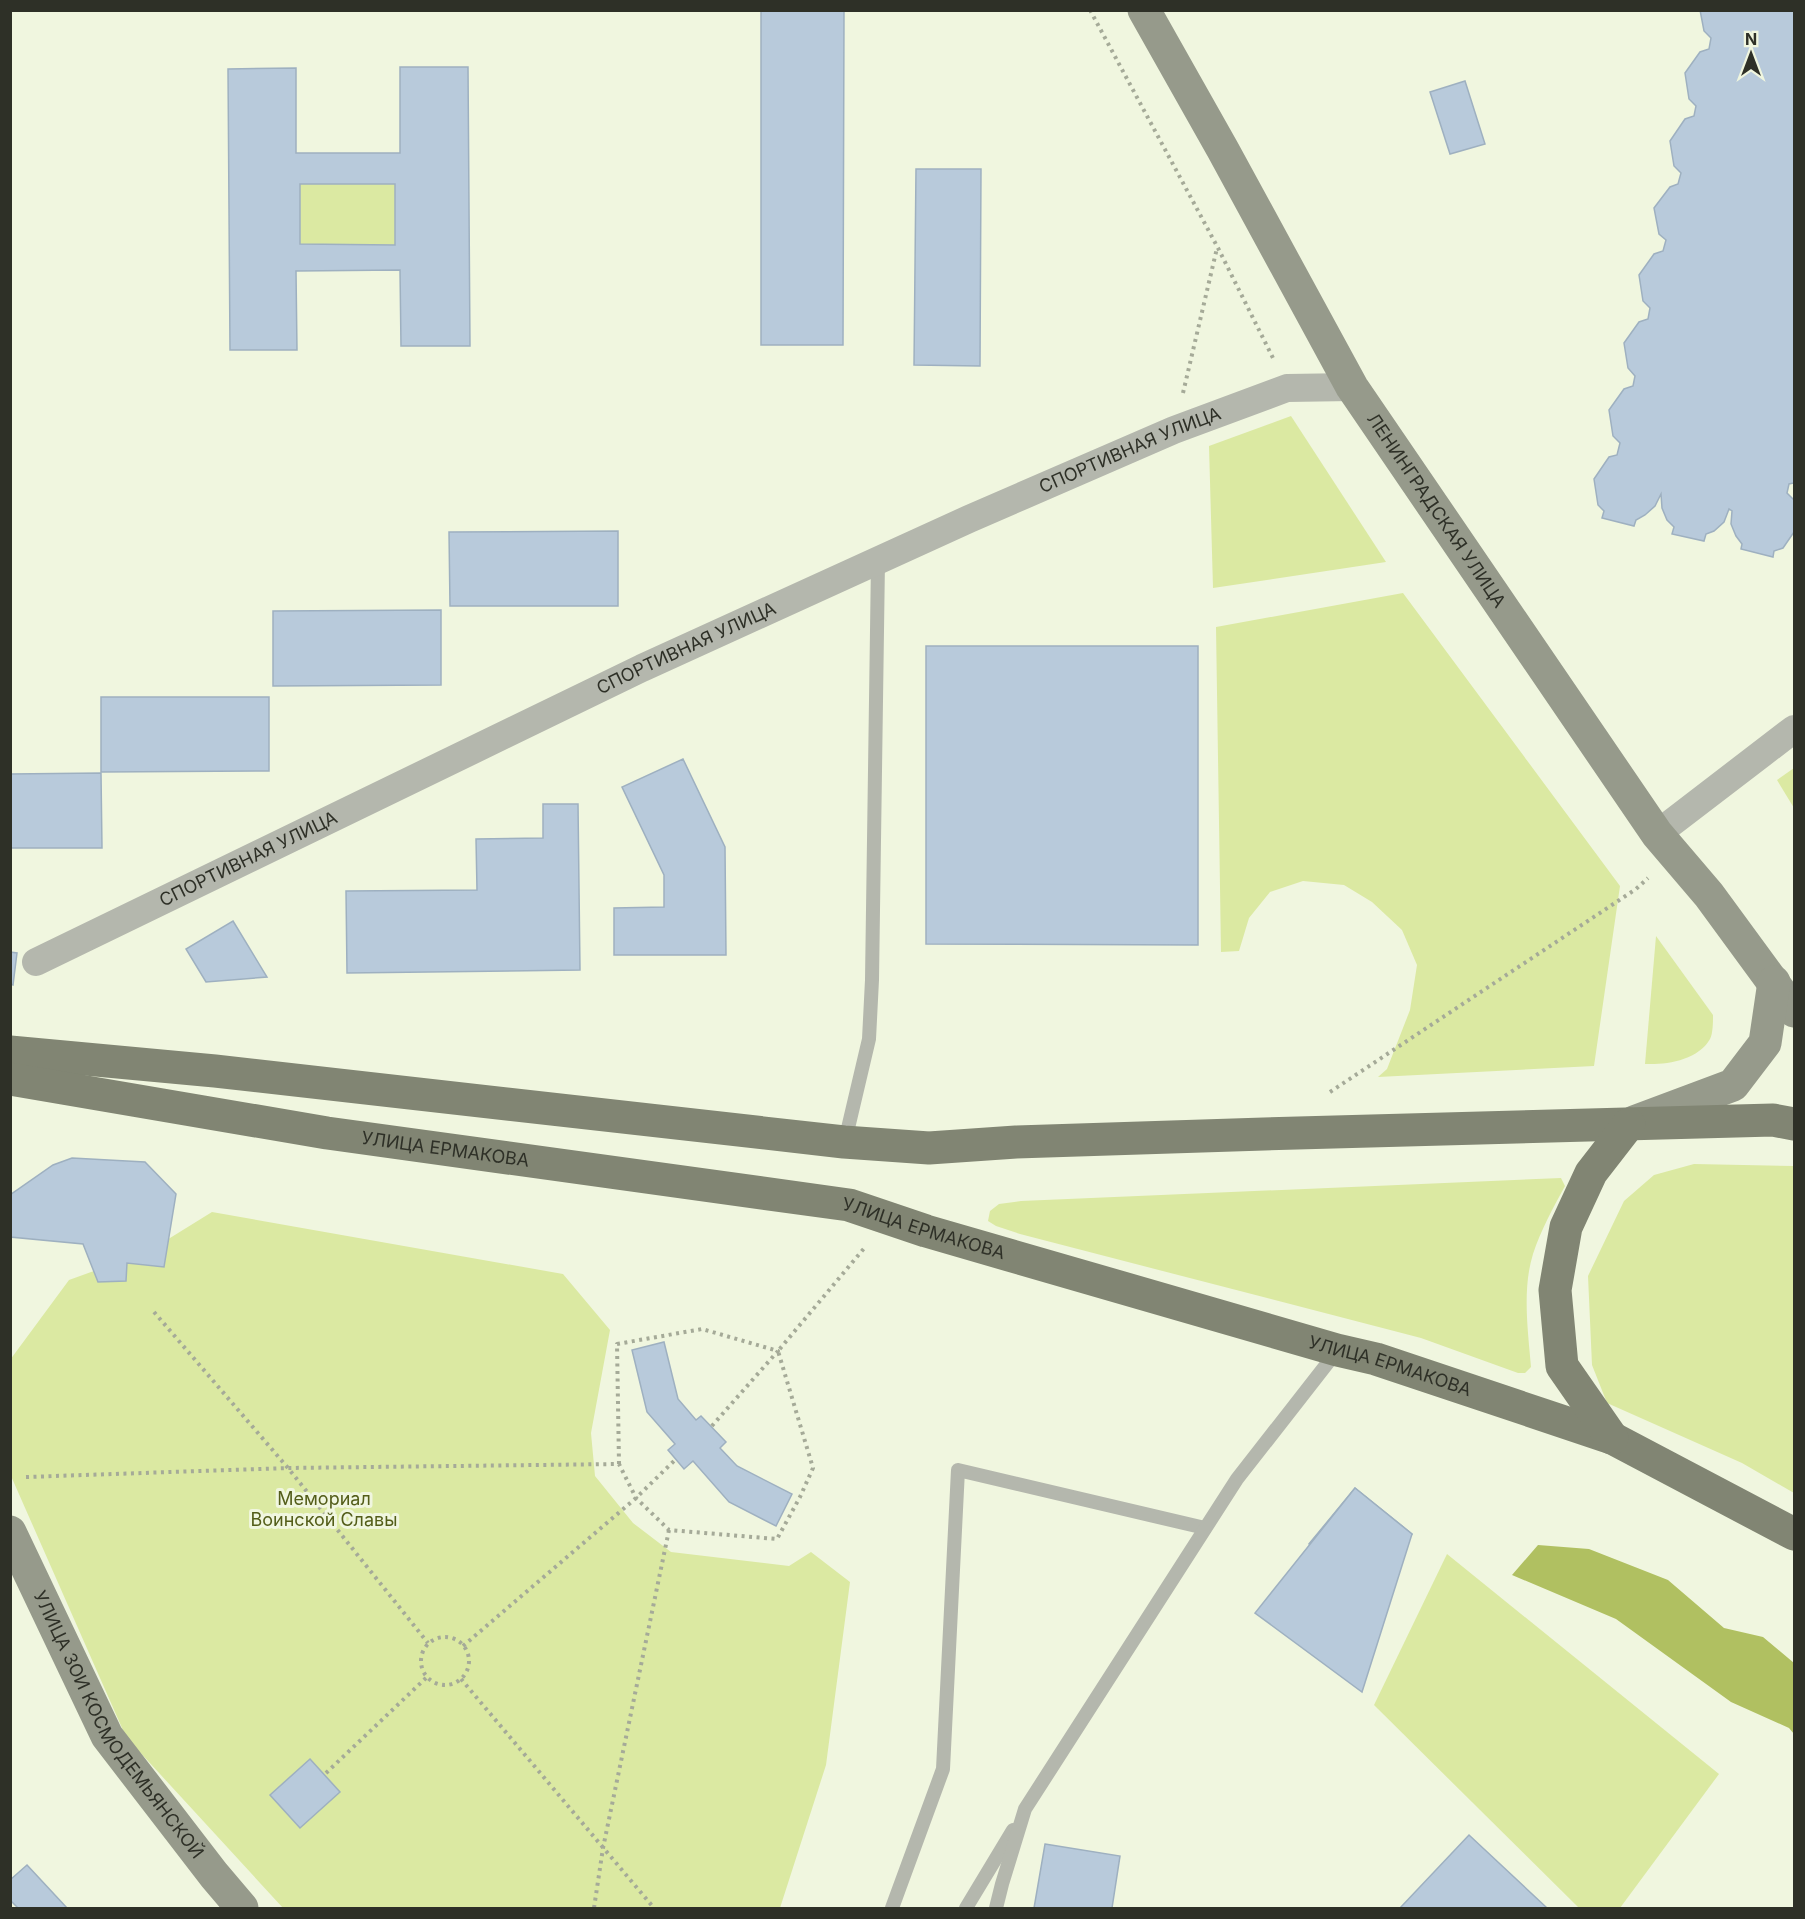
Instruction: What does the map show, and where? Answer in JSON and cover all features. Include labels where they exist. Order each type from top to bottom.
[{"type":"main road","points":[[10,1052],[215,1071],[844,1142],[929,1148],[1016,1142],[1773,1120],[1794,1124]]},
{"type":"main road","name":"УЛИЦА ЕРМАКОВА","points":[[10,1079],[327,1133],[849,1205],[926,1231],[1337,1350],[1376,1359],[1612,1438],[1794,1534]]},
{"type":"main road","points":[[1612,1438],[1562,1366],[1555,1290],[1566,1227],[1591,1173],[1629,1124]]},
{"type":"street","name":"ЛЕНИНГРАДСКАЯ УЛИЦА","points":[[1144,10],[1352,387],[1665,844],[1708,895],[1794,1011]]},
{"type":"street","name":"СПОРТИВНАЯ УЛИЦА","points":[[36,962],[642,668],[969,519],[1174,430],[1287,388],[1352,387]]},
{"type":"street","points":[[1665,844],[1794,729]]},
{"type":"street","points":[[1629,1124],[1733,1085],[1765,1043],[1774,982]]},
{"type":"street","name":"УЛИЦА ЗОИ КОСМОДЕМЬЯНСКОЙ","points":[[10,1532],[107,1736],[242,1908]]},
{"type":"lane","points":[[844,1142],[869,1039],[872,980],[878,561]]},
{"type":"lane","points":[[966,1908],[1025,1809],[1237,1479],[1337,1350]]},
{"type":"lane","points":[[892,1908],[943,1769],[958,1470],[1205,1528]]},
{"type":"lane","points":[[996,1908],[1025,1809]]},
{"type":"path","points":[[1090,10],[1218,248],[1287,388]]},
{"type":"path","points":[[1174,430],[1218,248]]},
{"type":"path","points":[[1330,1092],[1636,889],[1665,844]]},
{"type":"path","points":[[711,1427],[867,1245],[849,1205]]},
{"type":"path","points":[[154,1312],[288,1468],[428,1643]]},
{"type":"path","points":[[702,1329],[778,1351],[813,1468],[777,1539],[669,1530],[636,1498],[619,1464],[617,1344],[702,1329]]},
{"type":"path","points":[[464,1646],[636,1498],[675,1459]]},
{"type":"path","points":[[26,1477],[288,1468],[619,1464]]},
{"type":"path","points":[[594,1908],[603,1848],[669,1530]]},
{"type":"path","points":[[442,1637],[457,1640],[464,1646],[468,1666],[461,1678],[447,1685],[432,1682],[427,1677],[420,1664],[423,1649],[428,1643],[442,1637]]},
{"type":"path","points":[[326,1773],[427,1677]]},
{"type":"path","points":[[461,1678],[654,1908]]},
{"type":"green space","points":[[300,184],[395,184],[395,245],[300,244]]},
{"type":"green space","points":[[1291,416],[1386,562],[1213,588],[1209,446]]},
{"type":"green space","points":[[1403,593],[1620,886],[1594,1066],[1378,1077],[1387,1069],[1410,1010],[1417,965],[1402,930],[1372,902],[1344,885],[1303,881],[1270,892],[1249,918],[1239,951],[1221,952],[1216,627]]},
{"type":"green space","points":[[1794,768],[1794,808],[1777,780]]},
{"type":"green space","points":[[1656,936],[1713,1015],[1713,1027],[1710,1039],[1698,1052],[1681,1060],[1645,1064]]},
{"type":"green space","points":[[1694,1164],[1794,1166],[1794,1493],[1742,1463],[1607,1403],[1592,1365],[1588,1276],[1624,1201],[1654,1175]]},
{"type":"green space","points":[[1561,1178],[1565,1186],[1540,1236],[1530,1267],[1527,1310],[1531,1367],[1525,1373],[1518,1373],[1421,1338],[1020,1234],[988,1221],[990,1211],[999,1204],[1021,1201]]},
{"type":"green space","name":"Мемориал Воинской Славы","points":[[212,1212],[563,1274],[610,1330],[591,1433],[595,1476],[633,1523],[671,1552],[789,1566],[811,1552],[850,1582],[826,1765],[780,1908],[283,1908],[126,1737],[11,1476],[10,1360],[69,1280],[149,1251]]},
{"type":"green space","points":[[1538,1545],[1589,1549],[1668,1580],[1724,1628],[1763,1637],[1794,1663],[1794,1734],[1789,1728],[1731,1702],[1616,1619],[1512,1575]]},
{"type":"green space","points":[[1447,1554],[1719,1774],[1620,1908],[1579,1908],[1374,1705]]},
{"type":"building","points":[[761,10],[844,10],[843,345],[761,345]]},
{"type":"building","points":[[1700,10],[1794,10],[1794,483],[1789,484],[1787,493],[1794,500],[1794,532],[1783,548],[1774,551],[1773,557],[1741,549],[1742,544],[1731,524],[1732,511],[1729,509],[1724,522],[1714,531],[1706,534],[1704,541],[1672,534],[1674,527],[1667,520],[1662,508],[1661,494],[1655,506],[1636,520],[1634,526],[1602,518],[1604,511],[1598,505],[1594,479],[1609,457],[1617,455],[1620,443],[1613,436],[1609,410],[1624,389],[1633,386],[1635,376],[1628,368],[1624,343],[1639,322],[1648,319],[1650,308],[1643,301],[1639,275],[1654,254],[1663,251],[1666,240],[1659,234],[1654,208],[1670,187],[1678,184],[1681,173],[1674,166],[1670,141],[1685,119],[1694,116],[1696,106],[1689,99],[1685,73],[1700,52],[1709,49],[1711,38],[1704,31]]},
{"type":"building","points":[[400,67],[468,67],[470,346],[401,346],[400,270],[296,271],[297,350],[230,350],[228,69],[296,68],[296,153],[400,153]],"holes":[[[300,184],[395,184],[395,245],[300,244]]]},
{"type":"building","points":[[1465,81],[1485,144],[1450,154],[1430,92]]},
{"type":"building","points":[[916,169],[981,169],[980,366],[914,365]]},
{"type":"building","points":[[618,531],[618,606],[450,606],[449,532]]},
{"type":"building","points":[[441,610],[441,685],[273,686],[273,611]]},
{"type":"building","points":[[926,646],[1198,646],[1198,945],[926,944]]},
{"type":"building","points":[[101,697],[269,697],[269,771],[101,772]]},
{"type":"building","points":[[683,759],[725,847],[726,955],[614,955],[614,908],[664,907],[664,875],[622,787]]},
{"type":"building","points":[[101,773],[102,848],[10,848],[10,774]]},
{"type":"building","points":[[543,804],[578,804],[580,970],[347,973],[346,891],[477,890],[476,839],[543,838]]},
{"type":"building","points":[[233,921],[267,977],[206,982],[186,949]]},
{"type":"building","points":[[10,952],[17,953],[13,985],[10,984]]},
{"type":"building","points":[[72,1158],[145,1162],[176,1194],[164,1267],[127,1263],[126,1281],[98,1282],[83,1244],[10,1237],[10,1195],[53,1165]]},
{"type":"building","points":[[664,1342],[678,1399],[696,1420],[701,1416],[726,1442],[720,1448],[737,1466],[792,1494],[776,1526],[729,1502],[693,1461],[684,1469],[668,1450],[675,1444],[647,1412],[632,1350]]},
{"type":"building","points":[[1355,1488],[1412,1534],[1366,1590],[1309,1544]]},
{"type":"building","points":[[1355,1488],[1412,1534],[1362,1692],[1255,1613]]},
{"type":"building","points":[[310,1759],[340,1792],[300,1828],[270,1795]]},
{"type":"building","points":[[1469,1835],[1547,1908],[1400,1908]]},
{"type":"building","points":[[1045,1844],[1120,1856],[1112,1908],[1034,1908]]},
{"type":"building","points":[[27,1865],[67,1908],[18,1908],[10,1900],[10,1880]]}]
